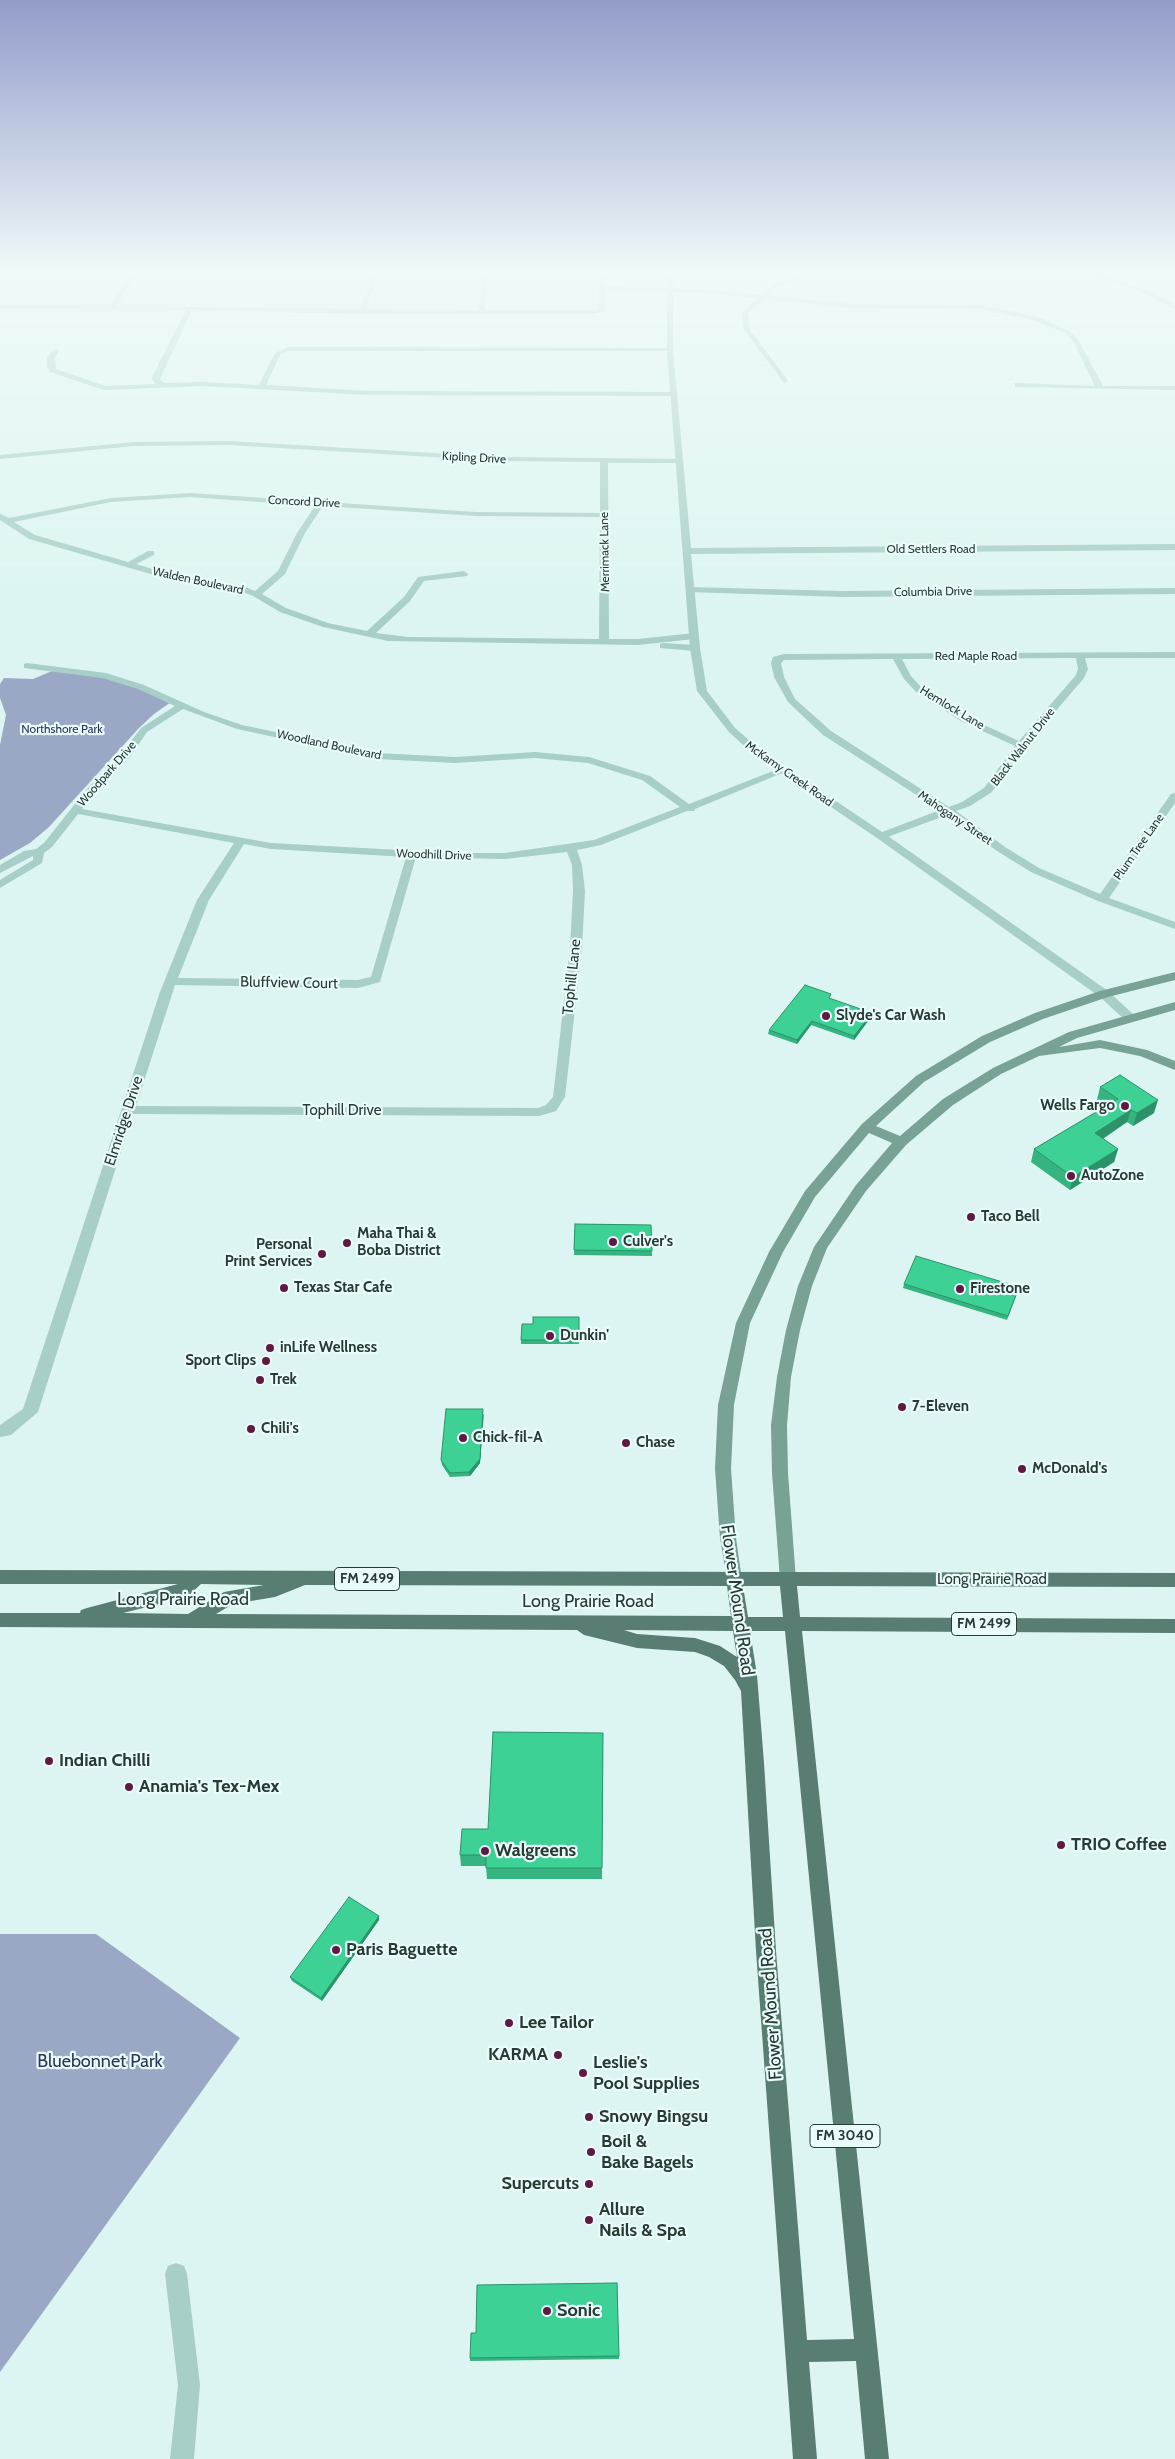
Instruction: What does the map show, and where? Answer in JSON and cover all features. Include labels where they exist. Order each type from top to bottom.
[{"type":"main road","name":"Flower Mound Road","points":[[806,2459],[796,2351],[749,1692],[728,1538],[723,1469],[726,1405],[743,1323],[776,1252],[810,1194],[867,1127],[920,1079],[986,1039],[1039,1016],[1104,994],[1175,976]]},
{"type":"main road","points":[[788,1580],[780,1473],[780,1425],[784,1377],[793,1330],[805,1286],[821,1247],[861,1188],[901,1142],[948,1102],[1027,1055],[1073,1035],[1130,1017],[1175,1006]]},
{"type":"main road","points":[[1027,1055],[1100,1044],[1143,1053],[1175,1066]]},
{"type":"main road","points":[[867,1127],[901,1142]]},
{"type":"main road","name":"Long Prairie Road","points":[[0,1577],[1175,1580]]},
{"type":"main road","points":[[64,1620],[181,1592],[197,1578]]},
{"type":"main road","points":[[190,1621],[230,1597],[275,1590],[304,1578]]},
{"type":"main road","name":"FM 3040","points":[[788,1580],[877,2459]]},
{"type":"main road","name":"Long Prairie Road","points":[[0,1620],[1175,1626]]},
{"type":"main road","points":[[564,1622],[637,1641],[695,1645],[714,1650],[730,1661],[742,1675],[749,1692]]},
{"type":"main road","points":[[796,2351],[866,2350]]},
{"type":"street","points":[[319,390],[369,393],[674,394]]},
{"type":"street","name":"McKamy Creek Road","points":[[674,390],[695,648],[702,691],[744,742],[782,771],[881,836],[1104,994],[1130,1017]]},
{"type":"street","name":"Kipling Drive","points":[[0,457],[134,444],[218,443],[502,460],[680,461]]},
{"type":"street","name":"Merrimack Lane","points":[[604,461],[604,642]]},
{"type":"street","name":"Concord Drive","points":[[3,518],[141,497],[190,495],[476,514],[604,515]]},
{"type":"street","points":[[256,594],[274,581],[282,572],[295,550],[301,533],[321,503]]},
{"type":"street","name":"Walden Boulevard","points":[[3,518],[32,537],[168,576],[227,585],[256,594],[283,610],[326,625],[369,634],[408,640],[638,642],[695,648]]},
{"type":"street","name":"Old Settlers Road","points":[[687,550],[1175,547]]},
{"type":"street","points":[[128,564],[151,553]]},
{"type":"street","points":[[369,634],[407,599],[421,579],[464,574]]},
{"type":"street","name":"Columbia Drive","points":[[690,590],[843,594],[1175,591]]},
{"type":"street","name":"Walden Boulevard","points":[[638,642],[694,636]]},
{"type":"street","name":"Black Walnut Drive","points":[[881,836],[966,804],[988,790],[1021,745],[1081,676],[1083,669],[1080,655]]},
{"type":"street","name":"Red Maple Road","points":[[776,659],[784,657],[1175,655]]},
{"type":"street","name":"Hemlock Lane","points":[[896,657],[907,677],[919,690],[964,718],[1021,745]]},
{"type":"street","name":"Mahogany Street","points":[[776,659],[779,677],[791,700],[806,716],[827,733],[870,762],[947,810],[1001,849],[1035,870],[1102,899],[1175,926]]},
{"type":"street","name":"Woodland Boulevard","points":[[27,666],[103,675],[141,687],[201,714],[240,727],[377,756],[455,760],[534,755],[589,760],[646,778],[690,808]]},
{"type":"street","name":"Woodpark Drive","points":[[0,870],[28,853],[39,852],[48,845],[90,792],[126,756],[144,730],[183,705]]},
{"type":"street","name":"Woodhill Drive","points":[[76,811],[271,846],[333,851],[505,856],[597,843],[782,771]]},
{"type":"street","name":"Plum Tree Lane","points":[[1102,899],[1175,796]]},
{"type":"street","name":"Elmridge Drive","points":[[0,1431],[6,1431],[30,1412],[166,992],[203,900],[242,840]]},
{"type":"street","name":"Tophill Lane","points":[[553,1105],[559,1097],[576,948],[579,891],[577,865],[571,848]]},
{"type":"street","name":"Woodpark Drive","points":[[0,885],[38,860],[39,852]]},
{"type":"street","name":"Bluffview Court","points":[[171,981],[358,984],[376,979],[412,854]]},
{"type":"street","name":"Tophill Drive","points":[[129,1110],[539,1112],[551,1108],[553,1105]]},
{"type":"street","points":[[176,2274],[189,2385],[182,2459]]},
{"type":"green space","name":"Northshore Park","points":[[52,671],[106,678],[137,687],[171,702],[139,728],[49,827],[30,843],[0,860],[0,745],[6,715],[0,698],[0,684],[4,678],[33,679]]},
{"type":"green space","name":"Bluebonnet Park","points":[[0,1934],[96,1934],[240,2038],[0,2372]]},
{"type":"building","name":"Slyde's Car Wash","points":[[805,985],[831,994],[829,998],[872,1013],[854,1036],[812,1021],[797,1040],[769,1030]]},
{"type":"building","points":[[1120,1075],[1158,1100],[1137,1113],[1131,1110],[1095,1133],[1118,1149],[1073,1177],[1034,1149],[1118,1099],[1100,1087]]},
{"type":"building","name":"Culver's","points":[[575,1224],[651,1225],[652,1251],[574,1250]]},
{"type":"building","name":"Firestone","points":[[916,1256],[1019,1287],[1008,1316],[904,1284]]},
{"type":"building","name":"Dunkin'","points":[[533,1317],[579,1317],[579,1340],[521,1340],[522,1324],[533,1324]]},
{"type":"building","name":"Chick-fil-A","points":[[446,1409],[483,1409],[480,1459],[469,1472],[450,1473],[441,1460]]},
{"type":"building","name":"Walgreens","points":[[493,1732],[603,1733],[602,1868],[486,1868],[486,1855],[460,1855],[462,1829],[488,1829]]},
{"type":"building","name":"Paris Baguette","points":[[349,1897],[379,1916],[321,1998],[290,1977]]},
{"type":"building","name":"Sonic","points":[[617,2283],[619,2356],[470,2358],[471,2333],[476,2333],[477,2285]]},
{"type":"place","name":"Slyde's Car Wash","points":[[826,1016]]},
{"type":"place","name":"Wells Fargo","points":[[1125,1106]]},
{"type":"place","name":"AutoZone","points":[[1071,1176]]},
{"type":"place","name":"Taco Bell","points":[[971,1217]]},
{"type":"place","name":"Culver's","points":[[613,1242]]},
{"type":"place","name":"Maha Thai & Boba District","points":[[347,1243]]},
{"type":"place","name":"Personal Print Services","points":[[322,1254]]},
{"type":"place","name":"Texas Star Cafe","points":[[284,1288]]},
{"type":"place","name":"Firestone","points":[[960,1289]]},
{"type":"place","name":"Dunkin'","points":[[550,1336]]},
{"type":"place","name":"inLife Wellness","points":[[270,1348]]},
{"type":"place","name":"Sport Clips","points":[[266,1361]]},
{"type":"place","name":"Trek","points":[[260,1380]]},
{"type":"place","name":"7-Eleven","points":[[902,1407]]},
{"type":"place","name":"Chili's","points":[[251,1429]]},
{"type":"place","name":"Chick-fil-A","points":[[463,1438]]},
{"type":"place","name":"Chase","points":[[626,1443]]},
{"type":"place","name":"McDonald's","points":[[1022,1469]]},
{"type":"place","name":"Indian Chilli","points":[[49,1761]]},
{"type":"place","name":"Anamia's Tex-Mex","points":[[129,1787]]},
{"type":"place","name":"TRIO Coffee","points":[[1061,1845]]},
{"type":"place","name":"Walgreens","points":[[485,1851]]},
{"type":"place","name":"Paris Baguette","points":[[336,1950]]},
{"type":"place","name":"Lee Tailor","points":[[509,2023]]},
{"type":"place","name":"KARMA","points":[[558,2055]]},
{"type":"place","name":"Leslie's Pool Supplies","points":[[583,2073]]},
{"type":"place","name":"Snowy Bingsu","points":[[589,2117]]},
{"type":"place","name":"Boil & Bake Bagels","points":[[591,2152]]},
{"type":"place","name":"Supercuts","points":[[589,2184]]},
{"type":"place","name":"Allure Nails & Spa","points":[[589,2220]]},
{"type":"place","name":"Sonic","points":[[547,2311]]}]
